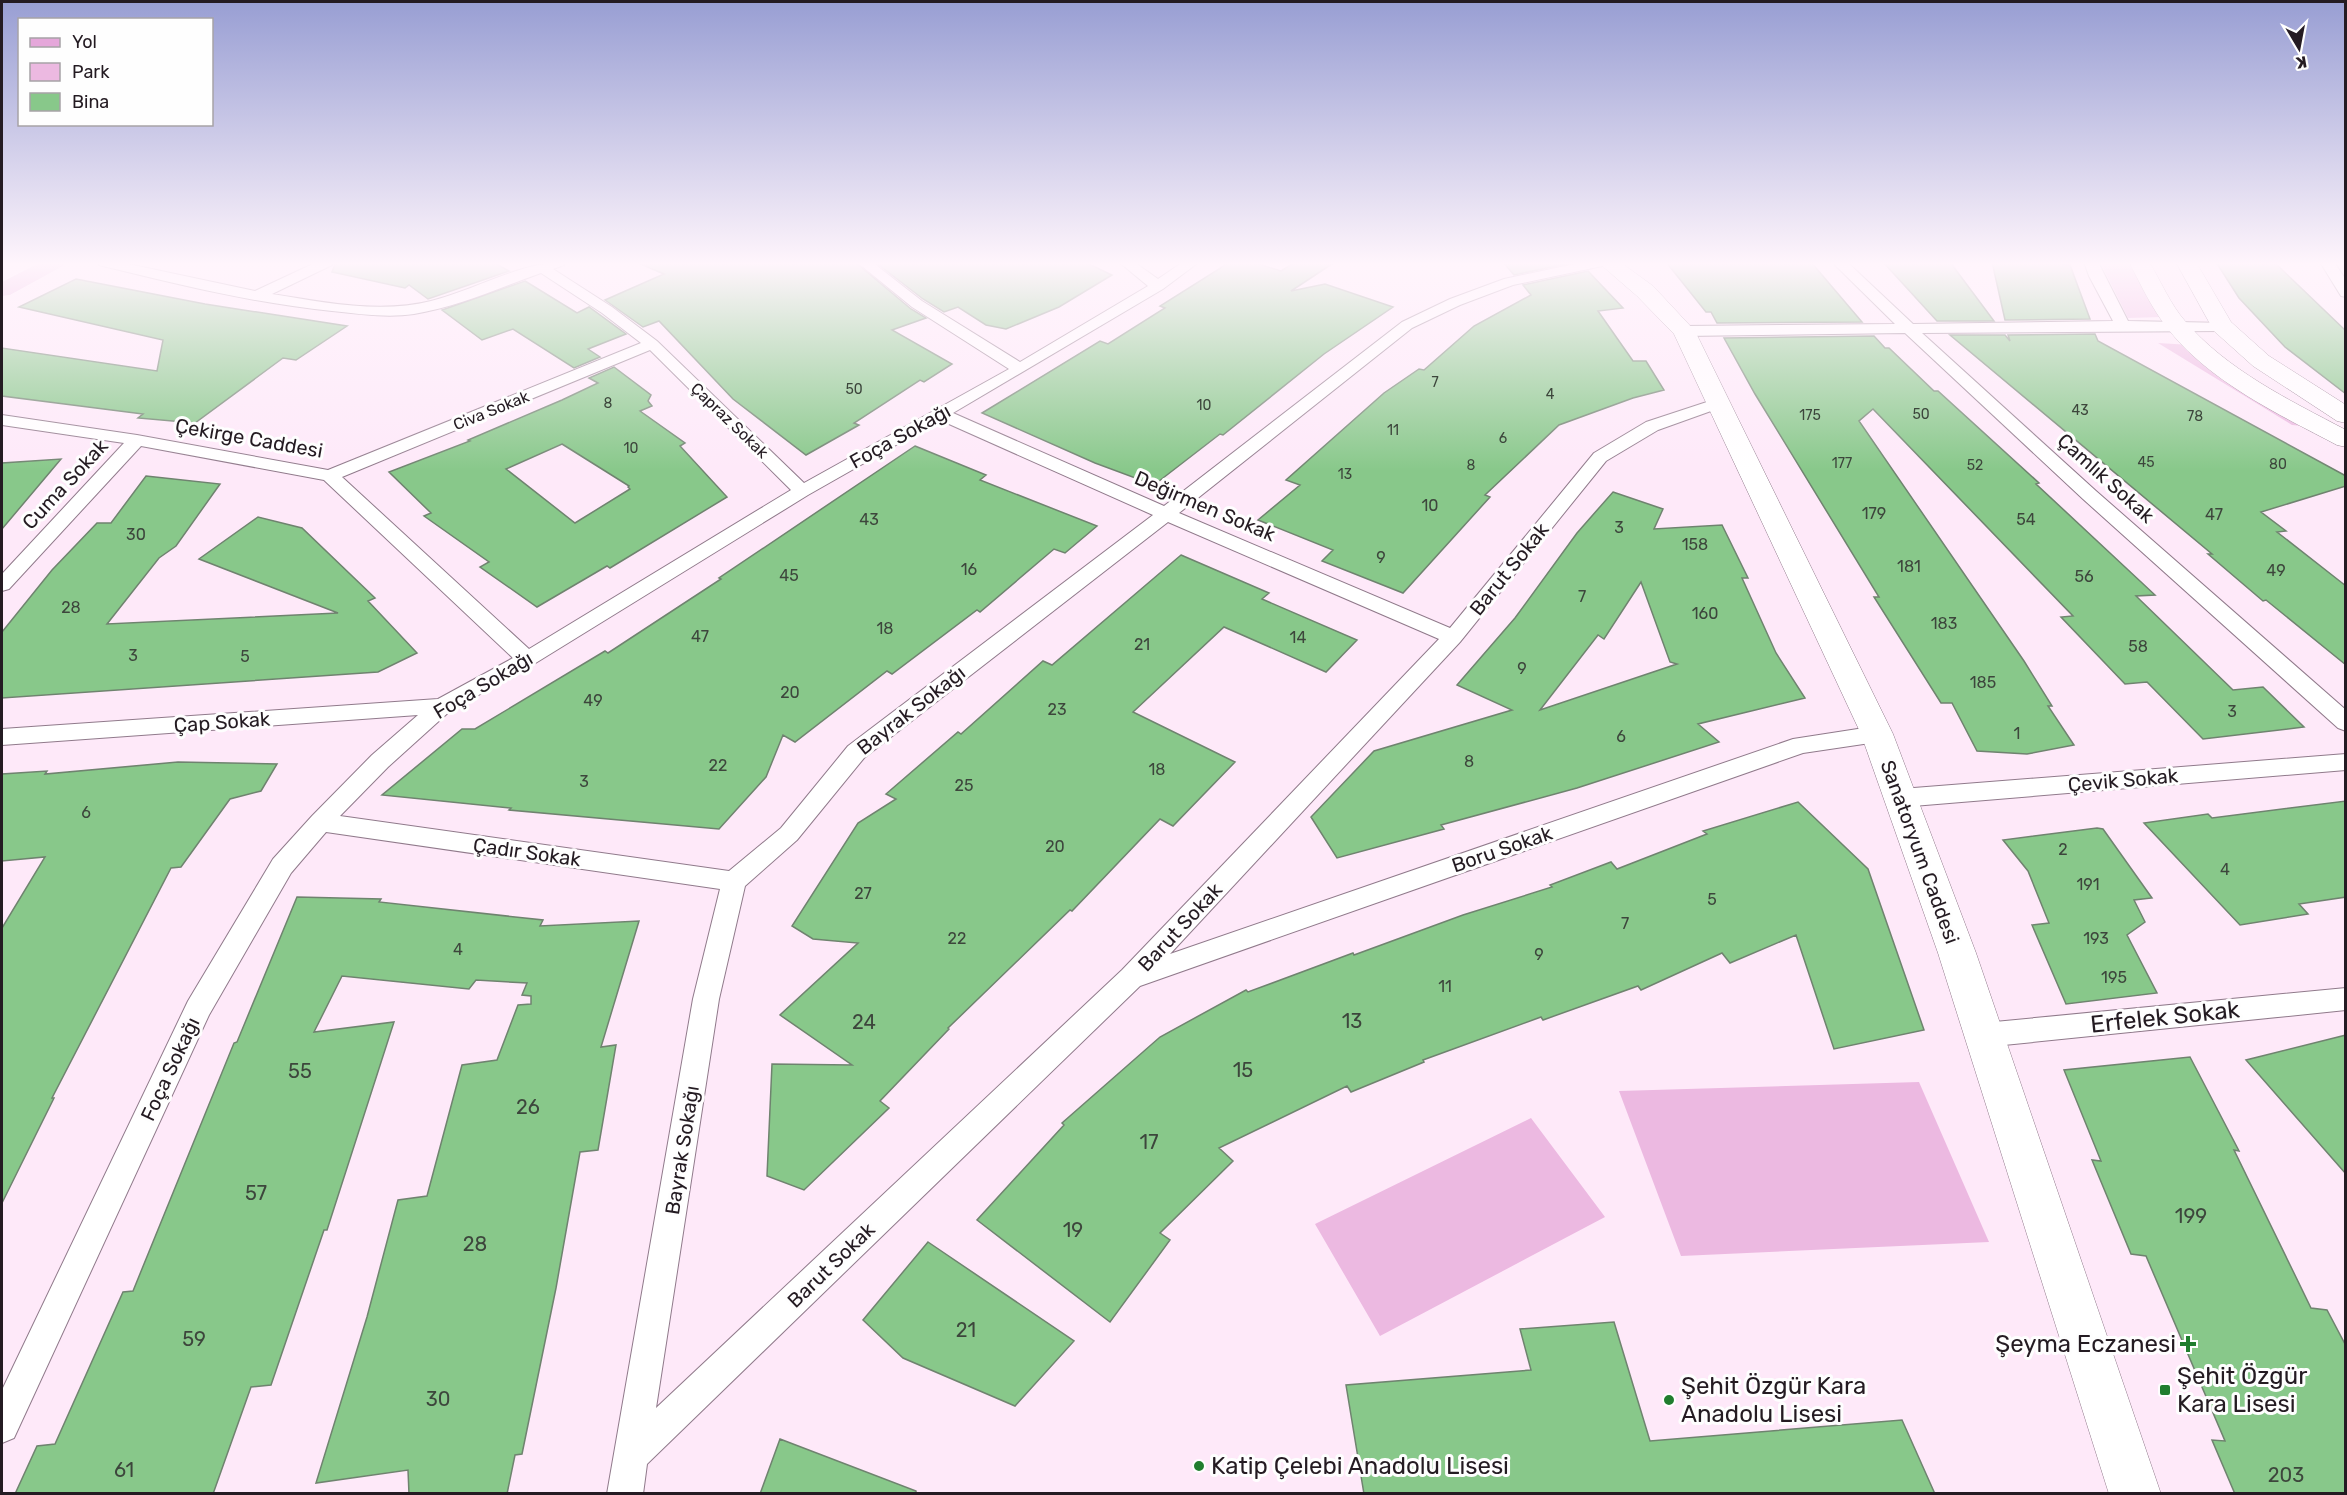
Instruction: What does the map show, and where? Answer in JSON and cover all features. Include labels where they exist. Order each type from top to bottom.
[{"type":"main road","name":"Sanatoryum Caddesi","points":[[1685,332],[1877,734],[1984,1035],[2135,1494]]},
{"type":"main road","points":[[2183,332],[2214,361],[2297,414],[2346,440]]},
{"type":"main road","points":[[2228,332],[2261,361],[2346,416]]},
{"type":"street","name":"Çapraz Sokak","points":[[636,332],[652,344],[802,490]]},
{"type":"street","points":[[961,332],[1020,369]]},
{"type":"street","name":"Foça Sokağı","points":[[2,1426],[198,1009],[282,866],[320,822],[380,761],[442,706],[527,658],[802,490],[1020,369],[1082,332]]},
{"type":"street","name":"Bayrak Sokağı","points":[[625,1494],[706,999],[734,881],[789,834],[856,752],[1398,332]]},
{"type":"street","name":"Çamlık Sokak","points":[[1912,332],[2212,605],[2346,723]]},
{"type":"street","name":"Civa Sokak","points":[[330,476],[652,344]]},
{"type":"street","name":"Barut Sokak","points":[[632,1455],[1131,978],[1453,637],[1600,457],[1652,426],[1719,403]]},
{"type":"street","name":"Değirmen Sokak","points":[[940,414],[1453,637]]},
{"type":"street","name":"Çekirge Caddesi","points":[[2,420],[137,440],[330,476],[527,658]]},
{"type":"street","name":"Cuma Sokak","points":[[2,585],[137,440]]},
{"type":"street","name":"Çap Sokak","points":[[2,737],[442,706]]},
{"type":"street","name":"Boru Sokak","points":[[1131,978],[1801,745],[1877,734]]},
{"type":"street","name":"Çevik Sokak","points":[[1901,798],[2346,762]]},
{"type":"street","name":"Çadır Sokak","points":[[320,822],[734,881]]},
{"type":"street","name":"Erfelek Sokak","points":[[1984,1035],[2346,999]]},
{"type":"green space","points":[[2158,343],[2191,345],[2303,426],[2292,425]]},
{"type":"green space","points":[[1919,1082],[1989,1242],[1681,1256],[1619,1091]]},
{"type":"green space","points":[[1531,1118],[1605,1217],[1380,1336],[1315,1224]]},
{"type":"building","points":[[127,332],[338,332],[296,360],[283,358],[195,423],[138,418],[143,414],[2,396],[2,348],[157,371],[163,340]]},
{"type":"building","points":[[471,332],[505,332],[482,340]]},
{"type":"building","points":[[517,332],[623,332],[626,334],[588,349],[600,357],[574,368]]},
{"type":"building","points":[[669,332],[895,332],[952,364],[924,382],[920,380],[854,423],[859,425],[806,455],[733,399]]},
{"type":"building","points":[[1127,332],[1357,332],[1324,354],[1223,435],[1220,434],[1154,485],[1095,463],[982,413],[1100,341],[1108,344]]},
{"type":"building","points":[[1467,332],[1613,332],[1633,361],[1646,361],[1664,390],[1633,398],[1559,425],[1485,495],[1490,497],[1403,593],[1322,561],[1333,550],[1258,520],[1300,485],[1286,480],[1384,393],[1419,369],[1424,370]]},
{"type":"building","points":[[2271,332],[2346,332],[2346,394],[2285,347]]},
{"type":"building","points":[[2095,334],[2098,341],[2346,476],[2346,486],[2261,512],[2286,531],[2277,532],[2346,586],[2346,665],[2266,600],[2263,601],[2208,554],[2212,554],[1950,335],[2005,335],[2010,341],[2008,335]]},
{"type":"building","points":[[1874,336],[2039,483],[2036,484],[2155,595],[2136,596],[2233,690],[2263,687],[2304,727],[2203,739],[2147,682],[2125,684],[2061,617],[2073,616],[1873,409],[1859,421],[2024,661],[2052,706],[2048,706],[2074,745],[2027,754],[1977,751],[1952,703],[1941,703],[1874,597],[1879,597],[1755,394],[1724,338]]},
{"type":"building","points":[[614,367],[651,395],[648,401],[652,406],[640,411],[685,443],[680,446],[727,497],[610,568],[607,566],[537,607],[480,567],[489,562],[424,516],[431,513],[389,472],[470,441],[468,440],[598,383],[589,378]],"holes":[[[562,444],[629,486],[630,489],[575,523],[506,469]]]},
{"type":"building","points":[[915,446],[986,475],[980,480],[1097,526],[1065,553],[1054,549],[980,612],[977,610],[892,674],[887,671],[795,742],[783,735],[766,777],[719,829],[509,810],[511,808],[382,795],[462,729],[475,729],[605,651],[608,653],[721,579],[719,578]]},
{"type":"building","points":[[61,459],[2,529],[2,463]]},
{"type":"building","points":[[146,476],[220,484],[176,546],[159,558],[107,624],[338,613],[199,559],[258,517],[302,528],[375,598],[368,601],[417,653],[378,672],[2,698],[2,632],[52,570],[97,523],[111,523]]},
{"type":"building","points":[[1613,492],[1663,509],[1654,529],[1722,525],[1748,578],[1742,578],[1776,653],[1805,698],[1698,724],[1719,742],[1577,788],[1441,825],[1444,829],[1337,858],[1311,817],[1374,751],[1512,710],[1457,685],[1515,618],[1577,533]],"holes":[[[1641,582],[1670,662],[1677,664],[1540,710],[1598,635],[1604,639]]]},
{"type":"building","points":[[1181,555],[1269,593],[1262,599],[1357,640],[1326,672],[1224,627],[1133,712],[1235,762],[1173,826],[1160,819],[1072,911],[1070,910],[948,1028],[880,1101],[889,1108],[804,1190],[767,1176],[772,1064],[852,1065],[780,1015],[858,943],[813,939],[792,926],[858,823],[896,799],[886,794],[958,732],[961,734],[1043,661],[1052,665]]},
{"type":"building","points":[[178,762],[277,764],[261,791],[230,799],[181,867],[171,868],[52,1098],[54,1098],[2,1203],[2,928],[45,857],[2,861],[2,774],[47,771],[45,774]]},
{"type":"building","points":[[2346,801],[2346,897],[2299,904],[2308,914],[2240,925],[2144,823],[2208,814],[2212,818]]},
{"type":"building","points":[[1798,802],[1868,869],[1924,1030],[1834,1049],[1796,935],[1730,963],[1722,953],[1641,990],[1638,986],[1543,1020],[1541,1017],[1423,1060],[1424,1062],[1351,1092],[1347,1086],[1219,1148],[1233,1161],[1160,1233],[1170,1240],[1110,1322],[977,1220],[1064,1125],[1062,1123],[1160,1037],[1246,990],[1248,992],[1463,915],[1552,887],[1550,885],[1611,862],[1617,869],[1707,834],[1703,831]]},
{"type":"building","points":[[2103,829],[2152,898],[2134,900],[2145,922],[2127,935],[2157,993],[2066,1004],[2032,925],[2049,923],[2028,871],[2003,840]]},
{"type":"building","points":[[297,897],[381,899],[379,902],[543,920],[540,926],[639,921],[601,1047],[616,1045],[598,1150],[580,1152],[556,1288],[522,1454],[515,1455],[507,1494],[409,1494],[408,1470],[316,1483],[367,1317],[398,1200],[427,1196],[462,1065],[497,1060],[518,1005],[531,1004],[531,996],[522,995],[527,983],[476,980],[469,989],[342,976],[314,1032],[394,1022],[327,1230],[324,1230],[271,1385],[251,1387],[213,1494],[15,1494],[37,1446],[55,1444],[123,1292],[133,1291],[234,1043],[237,1042]]},
{"type":"building","points":[[2346,1035],[2346,1174],[2246,1060]]},
{"type":"building","points":[[2190,1057],[2239,1151],[2234,1150],[2311,1308],[2327,1310],[2346,1346],[2346,1494],[2235,1494],[2212,1440],[2225,1441],[2146,1256],[2131,1254],[2092,1160],[2101,1161],[2064,1070]]},
{"type":"building","points":[[928,1242],[1074,1341],[1015,1406],[903,1358],[863,1320]]},
{"type":"building","points":[[1614,1322],[1650,1441],[1902,1420],[1935,1494],[1364,1494],[1346,1385],[1531,1370],[1520,1329]]},
{"type":"building","points":[[780,1439],[916,1491],[916,1494],[760,1494]]},
{"type":"place","name":"Şeyma Eczanesi","points":[[2188,1344]]},
{"type":"place","name":"Şehit Özgür Kara Lisesi","points":[[2165,1390]]},
{"type":"place","name":"Şehit Özgür Kara Anadolu Lisesi","points":[[1669,1400]]},
{"type":"place","name":"Katip Çelebi Anadolu Lisesi","points":[[1199,1466]]}]
